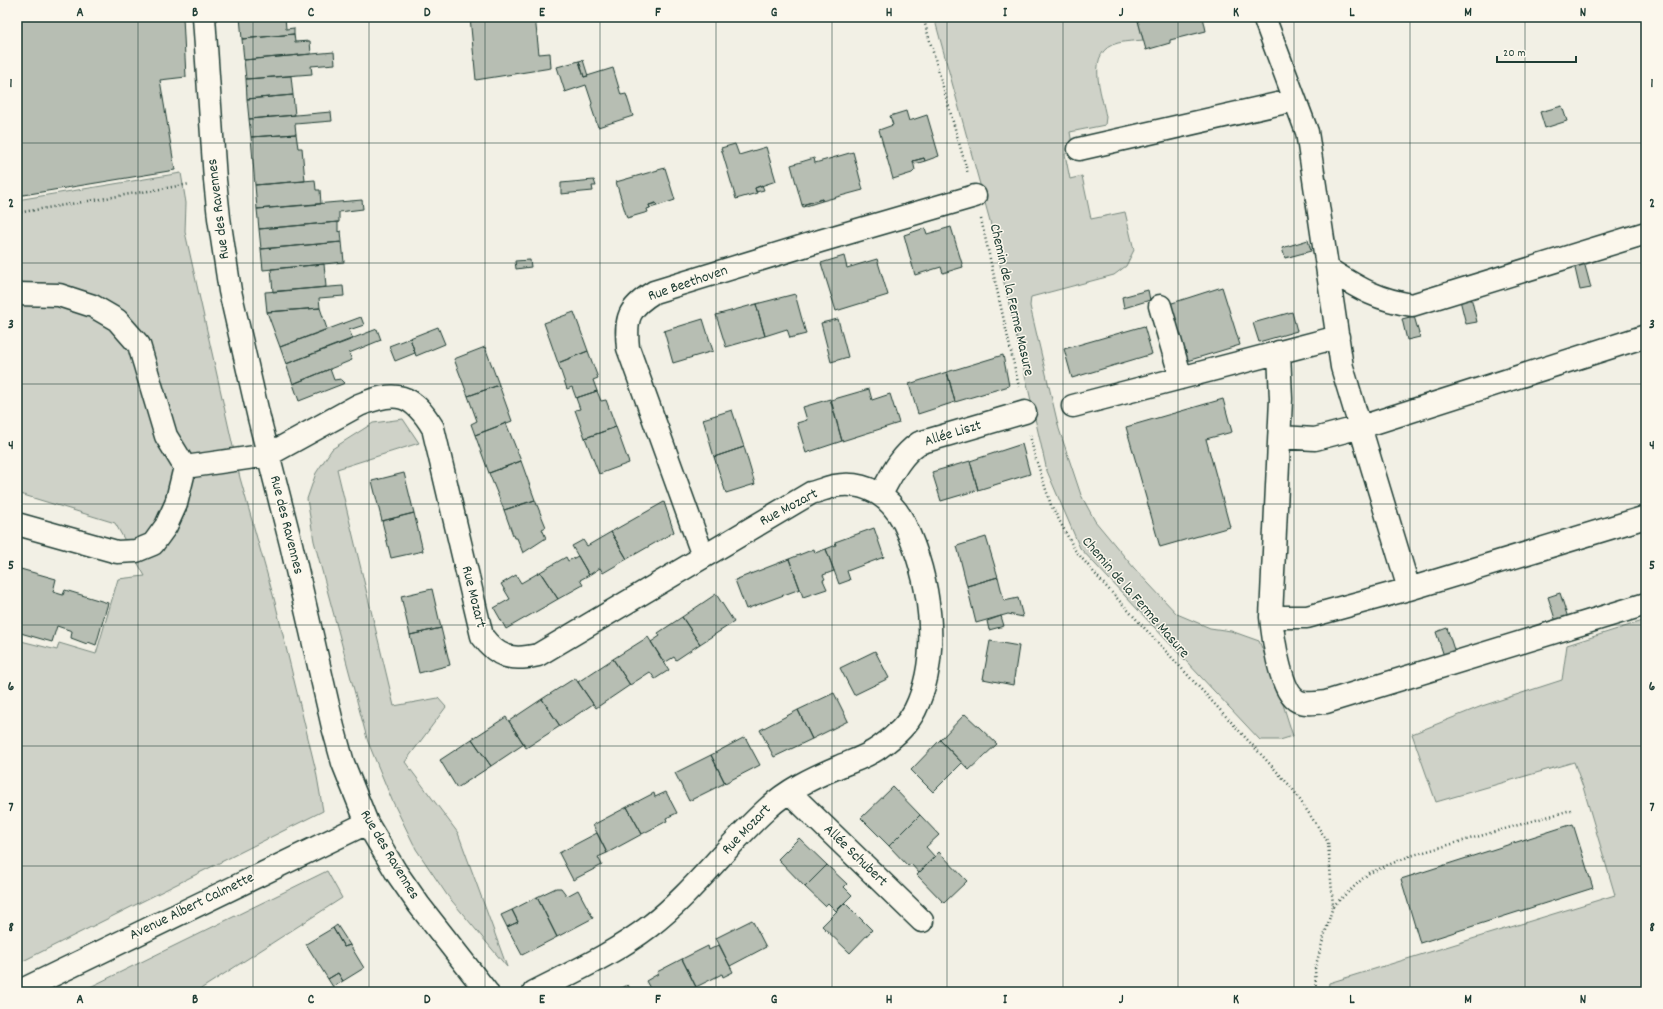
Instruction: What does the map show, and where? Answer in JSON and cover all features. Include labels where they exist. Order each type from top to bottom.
[{"type":"street","name":"Rue des Ravennes","points":[[204,17],[215,180],[230,291],[268,455],[288,531],[332,727],[343,763],[367,823],[396,872],[419,905],[487,992]]},
{"type":"street","points":[[1266,20],[1307,132],[1342,367],[1409,589]]},
{"type":"street","points":[[1079,149],[1296,100]]},
{"type":"street","name":"Rue Beethoven","points":[[703,556],[628,348],[626,328],[631,311],[641,300],[654,292],[974,196]]},
{"type":"street","points":[[1328,269],[1370,294],[1390,301],[1412,305],[1646,233]]},
{"type":"street","points":[[17,294],[59,295],[93,306],[117,320],[139,345],[166,436],[185,467],[176,504],[166,526],[153,544],[136,551],[117,552],[17,524]]},
{"type":"street","points":[[1160,306],[1182,378]]},
{"type":"street","points":[[1280,437],[1315,438],[1361,427],[1646,336]]},
{"type":"street","points":[[1073,406],[1338,337]]},
{"type":"street","points":[[1279,352],[1281,399],[1280,437],[1271,617],[1274,647],[1287,691],[1296,701],[1315,703],[1326,702],[1646,604]]},
{"type":"street","name":"Rue Mozart","points":[[268,455],[359,405],[375,399],[392,396],[397,397],[408,400],[423,412],[433,428],[482,636],[490,647],[504,656],[521,659],[538,655],[703,556],[811,494],[834,486],[853,484],[867,487],[881,494],[898,510],[916,554],[924,581],[930,618],[929,651],[924,683],[915,711],[900,730],[881,747],[865,757],[819,775],[789,792],[768,808],[708,871],[651,924],[628,942],[534,992]]},
{"type":"street","name":"Allée Liszt","points":[[881,494],[897,463],[909,450],[919,443],[1025,412]]},
{"type":"street","points":[[185,467],[268,455]]},
{"type":"street","points":[[1271,617],[1307,617],[1409,589],[1646,517]]},
{"type":"street","name":"Allée Schubert","points":[[789,792],[922,921]]},
{"type":"street","name":"Avenue Albert Calmette","points":[[18,992],[367,823]]},
{"type":"path","name":"Chemin de la Ferme Masure","points":[[922,17],[974,196],[1034,453],[1051,505],[1075,550],[1102,582],[1292,788],[1328,842],[1333,906],[1316,968],[1316,992]]},
{"type":"path","points":[[17,213],[215,180]]},
{"type":"path","points":[[1333,906],[1369,874],[1410,856],[1571,810]]},
{"type":"shaded area","points":[[934,17],[965,17],[967,20],[973,21],[988,17],[1137,17],[1143,40],[1121,42],[1108,48],[1101,55],[1098,64],[1099,86],[1106,117],[1105,125],[1070,132],[1073,150],[1065,154],[1070,179],[1082,176],[1091,219],[1125,212],[1134,250],[1126,266],[1114,275],[1031,297],[1030,306],[1059,429],[1081,495],[1095,521],[1134,568],[1177,614],[1210,628],[1231,631],[1259,641],[1275,679],[1293,736],[1280,740],[1260,740],[1080,548],[1047,471],[990,221]]},
{"type":"shaded area","points":[[181,173],[186,203],[185,232],[240,478],[275,602],[316,771],[323,811],[17,964],[17,640],[57,650],[59,643],[96,654],[118,579],[145,576],[115,523],[17,493],[17,200]]},
{"type":"shaded area","points":[[403,419],[419,443],[337,469],[394,706],[438,698],[446,707],[405,762],[458,833],[507,967],[447,895],[416,849],[392,800],[368,742],[314,541],[307,499],[316,473],[332,449],[373,423]]},
{"type":"shaded area","points":[[1646,620],[1646,992],[1328,992],[1329,983],[1615,895],[1583,787],[1574,762],[1436,802],[1412,734],[1482,706],[1562,680],[1567,645]]},
{"type":"shaded area","points":[[327,871],[342,898],[196,992],[80,992]]},
{"type":"building","points":[[17,17],[183,17],[186,77],[160,80],[175,170],[17,196]]},
{"type":"building","points":[[240,17],[285,17],[286,29],[294,28],[294,34],[242,39]]},
{"type":"building","points":[[460,17],[470,17],[470,19],[460,20]]},
{"type":"building","points":[[470,17],[535,17],[539,54],[550,53],[551,68],[476,80]]},
{"type":"building","points":[[637,17],[677,17],[638,19]]},
{"type":"building","points":[[1137,17],[1203,17],[1206,31],[1170,40],[1170,43],[1146,50]]},
{"type":"building","points":[[294,34],[295,42],[310,41],[311,54],[244,60],[242,39]]},
{"type":"building","points":[[334,52],[335,64],[311,66],[312,74],[246,79],[244,60]]},
{"type":"building","points":[[583,60],[588,76],[584,77],[579,61]]},
{"type":"building","points":[[579,61],[584,77],[613,68],[621,95],[626,94],[633,116],[598,127],[586,85],[565,92],[557,67]]},
{"type":"building","points":[[291,76],[293,95],[247,99],[246,79]]},
{"type":"building","points":[[293,95],[295,115],[249,119],[247,99]]},
{"type":"building","points":[[1562,106],[1567,121],[1545,128],[1540,112]]},
{"type":"building","points":[[906,111],[909,121],[927,115],[939,156],[925,161],[924,158],[913,161],[915,170],[912,173],[893,179],[879,130],[893,125],[890,116]]},
{"type":"building","points":[[331,112],[332,121],[295,124],[296,134],[251,137],[249,119]]},
{"type":"building","points":[[296,134],[298,148],[302,148],[305,181],[255,185],[251,137]]},
{"type":"building","points":[[735,144],[739,155],[766,147],[776,181],[755,188],[757,193],[736,199],[721,148]]},
{"type":"building","points":[[853,152],[863,190],[802,205],[791,165],[814,158],[815,163]]},
{"type":"building","points":[[924,158],[925,161],[915,164],[913,161]]},
{"type":"building","points":[[665,168],[675,200],[657,206],[656,203],[649,205],[650,208],[647,209],[648,212],[627,218],[616,182]]},
{"type":"building","points":[[315,180],[316,190],[320,190],[321,204],[257,209],[255,185]]},
{"type":"building","points":[[594,180],[596,186],[592,186],[593,191],[561,194],[561,183]]},
{"type":"building","points":[[762,185],[764,190],[756,192],[755,188]]},
{"type":"building","points":[[822,199],[822,201],[803,207],[802,205]]},
{"type":"building","points":[[362,200],[363,209],[339,212],[339,222],[259,229],[257,209]]},
{"type":"building","points":[[656,203],[657,206],[650,208],[649,205]]},
{"type":"building","points":[[338,222],[338,232],[341,231],[342,242],[261,249],[259,229]]},
{"type":"building","points":[[951,227],[963,267],[943,273],[941,267],[915,275],[904,235],[925,228],[927,234]]},
{"type":"building","points":[[1308,240],[1311,251],[1285,258],[1282,248]]},
{"type":"building","points":[[342,242],[344,262],[263,270],[261,249]]},
{"type":"building","points":[[844,256],[847,268],[877,259],[888,295],[836,311],[821,263]]},
{"type":"building","points":[[530,260],[531,267],[516,269],[515,261]]},
{"type":"building","points":[[1584,262],[1591,288],[1580,290],[1574,264]]},
{"type":"building","points":[[324,264],[326,287],[273,292],[271,269]]},
{"type":"building","points":[[343,286],[344,296],[319,298],[320,308],[267,312],[265,292]]},
{"type":"building","points":[[1222,287],[1240,345],[1187,361],[1169,304]]},
{"type":"building","points":[[1148,290],[1150,300],[1124,308],[1122,297]]},
{"type":"building","points":[[795,294],[806,334],[790,338],[787,329],[765,336],[756,304]]},
{"type":"building","points":[[1471,297],[1477,322],[1466,324],[1460,300]]},
{"type":"building","points":[[756,304],[765,336],[726,347],[716,315]]},
{"type":"building","points":[[320,308],[327,329],[280,347],[267,312]]},
{"type":"building","points":[[574,312],[588,351],[558,363],[544,323]]},
{"type":"building","points":[[1292,312],[1297,331],[1259,342],[1253,323]]},
{"type":"building","points":[[1414,316],[1420,337],[1407,340],[1402,319]]},
{"type":"building","points":[[361,317],[364,325],[349,330],[353,339],[286,364],[280,347]]},
{"type":"building","points":[[703,319],[713,351],[673,363],[664,331]]},
{"type":"building","points":[[838,319],[848,357],[831,362],[821,323]]},
{"type":"building","points":[[1144,326],[1152,354],[1072,378],[1064,349]]},
{"type":"building","points":[[438,327],[445,344],[416,356],[410,338]]},
{"type":"building","points":[[377,329],[381,340],[349,353],[352,360],[293,384],[286,364]]},
{"type":"building","points":[[410,338],[415,353],[395,361],[389,346]]},
{"type":"building","points":[[485,347],[499,385],[468,396],[454,359]]},
{"type":"building","points":[[588,351],[598,378],[593,380],[597,391],[576,398],[572,387],[567,389],[558,363]]},
{"type":"building","points":[[1003,355],[1009,386],[955,402],[947,372]]},
{"type":"building","points":[[330,369],[334,380],[341,379],[345,383],[299,401],[293,384]]},
{"type":"building","points":[[947,372],[955,402],[918,414],[909,384]]},
{"type":"building","points":[[499,385],[512,421],[475,435],[471,424],[477,421],[468,396]]},
{"type":"building","points":[[869,389],[872,400],[890,394],[899,423],[842,441],[831,400]]},
{"type":"building","points":[[597,391],[601,401],[606,400],[616,427],[585,438],[575,410],[580,409],[576,398]]},
{"type":"building","points":[[830,399],[842,441],[806,453],[797,423],[807,420],[803,407]]},
{"type":"building","points":[[1223,399],[1232,432],[1206,439],[1230,527],[1160,547],[1126,427]]},
{"type":"building","points":[[732,410],[744,447],[714,457],[703,419]]},
{"type":"building","points":[[506,423],[521,461],[489,473],[475,435]]},
{"type":"building","points":[[616,427],[629,463],[599,474],[585,438]]},
{"type":"building","points":[[1022,444],[1030,474],[978,490],[970,461]]},
{"type":"building","points":[[744,447],[755,484],[726,493],[714,457]]},
{"type":"building","points":[[521,461],[535,500],[504,510],[489,473]]},
{"type":"building","points":[[970,461],[978,490],[941,501],[932,472]]},
{"type":"building","points":[[404,473],[414,513],[382,521],[372,481]]},
{"type":"building","points":[[535,500],[546,527],[542,529],[546,538],[523,553],[517,538],[514,538],[504,510]]},
{"type":"building","points":[[664,502],[674,532],[627,559],[611,532]]},
{"type":"building","points":[[414,513],[423,551],[391,558],[382,521]]},
{"type":"building","points":[[874,528],[884,557],[847,571],[850,580],[839,584],[826,549],[836,545],[835,542]]},
{"type":"building","points":[[611,532],[627,559],[603,573],[600,568],[589,575],[572,546],[583,540],[587,546]]},
{"type":"building","points":[[986,537],[998,577],[967,586],[957,546]]},
{"type":"building","points":[[814,549],[815,553],[826,549],[834,571],[823,575],[825,579],[823,580],[827,589],[803,597],[789,559]]},
{"type":"building","points":[[578,556],[589,575],[580,580],[583,585],[558,599],[540,572],[566,557],[568,561]]},
{"type":"building","points":[[789,559],[800,589],[746,609],[735,580]]},
{"type":"building","points":[[17,568],[56,579],[53,592],[63,595],[65,590],[108,603],[96,645],[88,642],[87,644],[71,638],[72,631],[57,626],[52,642],[17,632]]},
{"type":"building","points":[[540,572],[558,599],[506,629],[494,608],[510,599],[501,584],[516,575],[521,583]]},
{"type":"building","points":[[998,577],[1004,601],[1018,598],[1023,617],[1008,614],[976,623],[967,586]]},
{"type":"building","points":[[432,589],[441,628],[410,635],[401,596]]},
{"type":"building","points":[[1560,593],[1568,618],[1556,622],[1548,597]]},
{"type":"building","points":[[716,594],[734,622],[700,644],[682,617]]},
{"type":"building","points":[[1001,616],[1004,626],[989,630],[987,621]]},
{"type":"building","points":[[682,617],[700,644],[676,660],[674,657],[664,663],[651,642],[660,636],[658,633]]},
{"type":"building","points":[[441,628],[450,665],[419,673],[410,635]]},
{"type":"building","points":[[1447,628],[1455,653],[1444,656],[1436,632]]},
{"type":"building","points":[[648,637],[669,670],[655,679],[650,672],[630,685],[613,659]]},
{"type":"building","points":[[990,641],[1019,646],[1013,685],[983,679]]},
{"type":"building","points":[[875,651],[889,678],[854,695],[840,668]]},
{"type":"building","points":[[613,659],[630,685],[596,708],[578,682]]},
{"type":"building","points":[[575,678],[593,704],[560,726],[542,699]]},
{"type":"building","points":[[834,693],[848,721],[812,739],[798,710]]},
{"type":"building","points":[[542,699],[560,726],[526,748],[509,721]]},
{"type":"building","points":[[798,710],[812,739],[774,757],[760,730]]},
{"type":"building","points":[[965,714],[997,744],[969,770],[940,740]]},
{"type":"building","points":[[506,717],[524,744],[491,766],[472,739]]},
{"type":"building","points":[[745,737],[760,765],[725,783],[711,755]]},
{"type":"building","points":[[472,739],[491,766],[457,788],[440,760]]},
{"type":"building","points":[[940,740],[962,763],[933,792],[911,770]]},
{"type":"building","points":[[711,755],[725,783],[689,801],[675,773]]},
{"type":"building","points":[[893,787],[920,815],[889,846],[861,818]]},
{"type":"building","points":[[666,792],[677,813],[666,818],[667,821],[642,834],[627,807],[654,793],[655,797]]},
{"type":"building","points":[[627,807],[642,834],[607,853],[593,825]]},
{"type":"building","points":[[920,815],[939,835],[926,847],[935,857],[919,873],[911,864],[908,866],[889,846]]},
{"type":"building","points":[[1573,824],[1593,888],[1420,943],[1401,879]]},
{"type":"building","points":[[597,833],[607,853],[598,857],[602,865],[573,880],[559,853]]},
{"type":"building","points":[[799,838],[827,865],[805,887],[778,859]]},
{"type":"building","points":[[939,852],[967,881],[944,903],[917,875]]},
{"type":"building","points":[[827,865],[847,884],[844,887],[852,895],[836,911],[828,903],[825,906],[805,887]]},
{"type":"building","points":[[556,888],[561,888],[567,896],[578,890],[593,918],[557,937],[537,897]]},
{"type":"building","points":[[537,897],[557,937],[522,955],[507,927],[518,922],[512,910]]},
{"type":"building","points":[[845,903],[872,930],[850,953],[822,926]]},
{"type":"building","points":[[512,910],[518,922],[507,927],[501,915]]},
{"type":"building","points":[[752,920],[766,947],[730,966],[716,938]]},
{"type":"building","points":[[337,925],[350,945],[344,947],[333,928]]},
{"type":"building","points":[[333,928],[344,947],[350,945],[364,968],[343,981],[338,973],[328,979],[306,944]]},
{"type":"building","points":[[719,945],[733,972],[723,977],[722,974],[696,987],[682,959],[708,946],[709,950]]},
{"type":"building","points":[[682,959],[696,987],[687,992],[652,992],[646,981],[658,974],[657,972]]},
{"type":"building","points":[[338,973],[343,981],[333,987],[328,979]]},
{"type":"building","points":[[628,985],[632,992],[613,992]]}]
